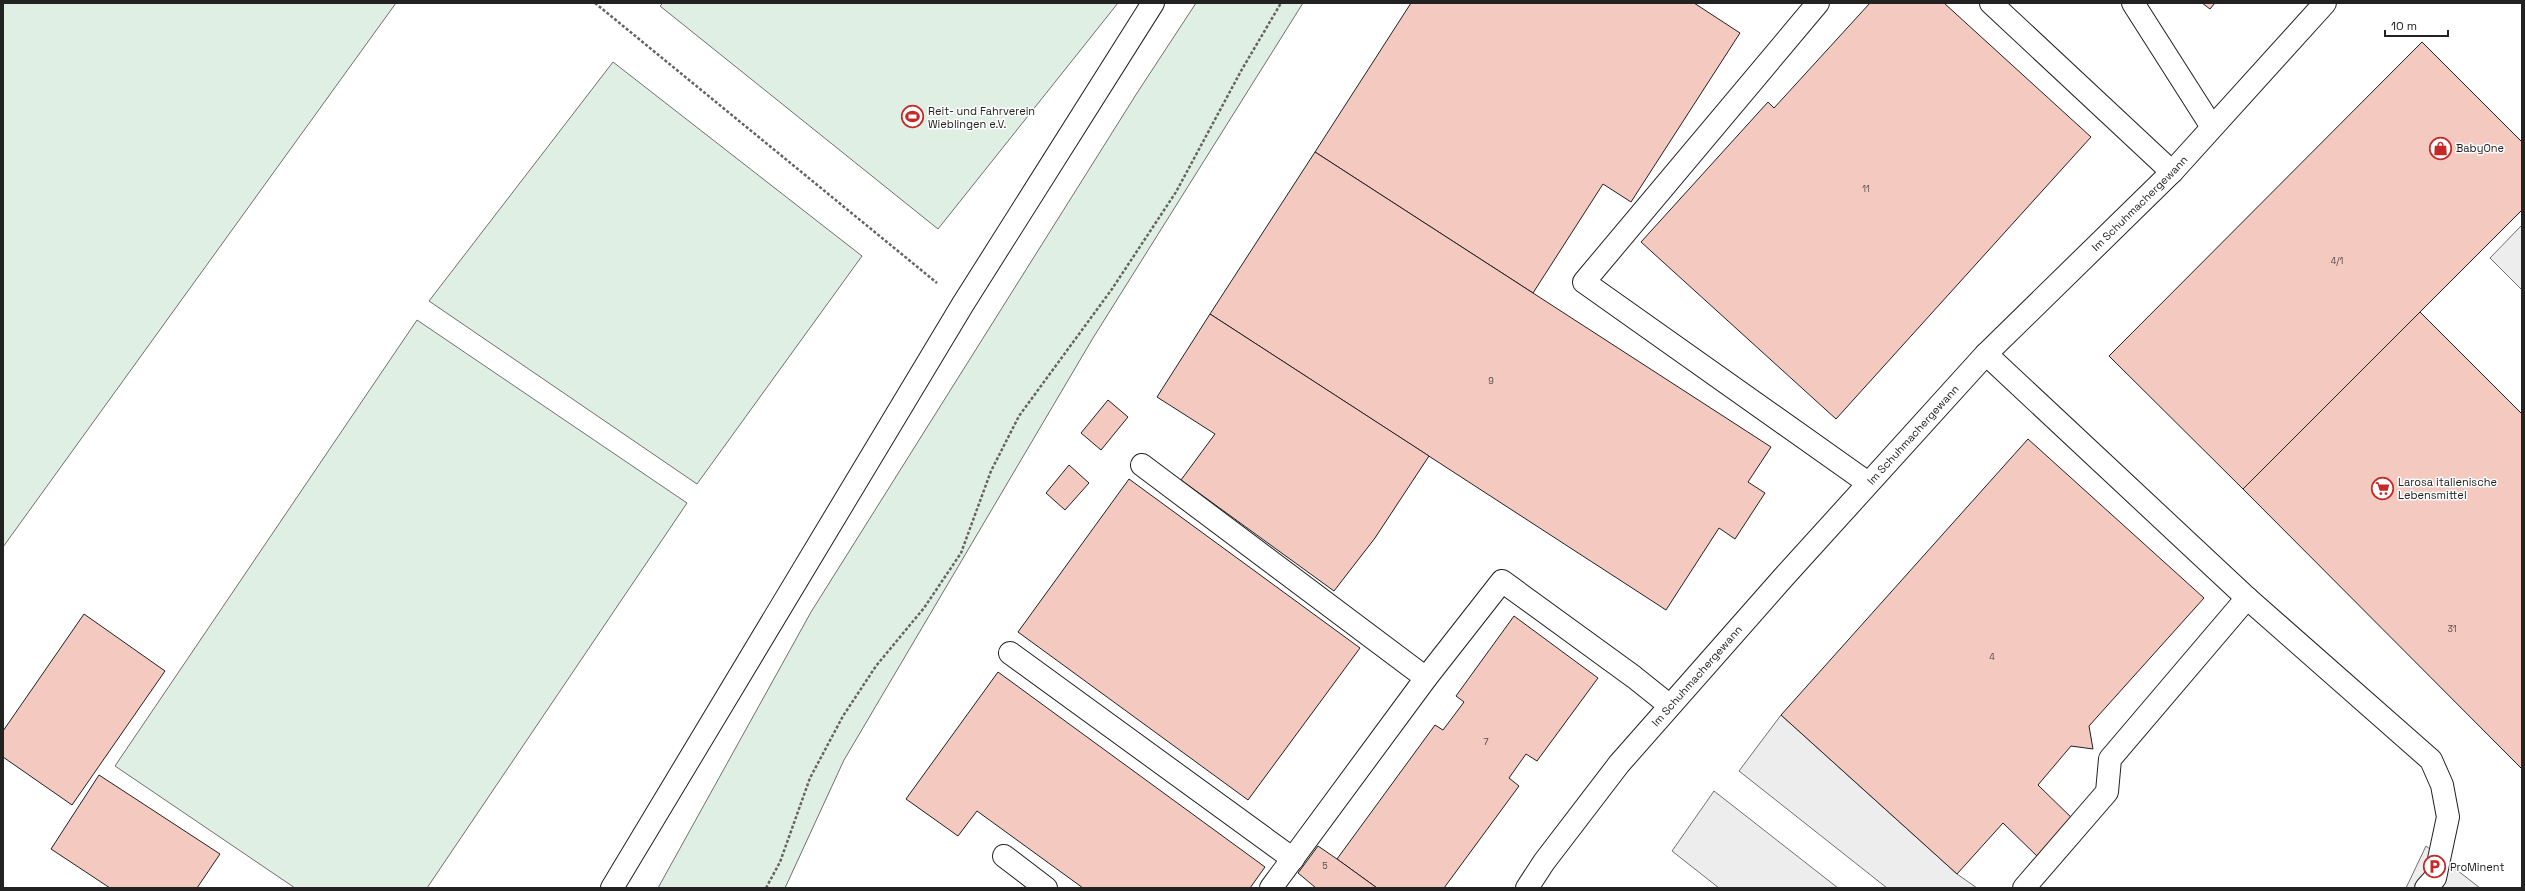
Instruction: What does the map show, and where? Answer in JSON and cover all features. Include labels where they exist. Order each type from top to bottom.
[{"type":"street","points":[[612,888],[963,304],[1153,3]]},
{"type":"street","points":[[1818,3],[1584,282],[1868,483]]},
{"type":"street","points":[[1991,3],[2172,172]]},
{"type":"street","points":[[2133,3],[2212,127]]},
{"type":"street","name":"Im Schuhmachergewann","points":[[1527,888],[1544,862],[1614,770],[1669,705],[1868,483],[1986,354],[2172,172],[2325,3]]},
{"type":"street","points":[[1986,354],[2247,598],[2431,760],[2442,785],[2448,817],[2435,878],[2426,888]]},
{"type":"street","points":[[1142,465],[1426,678]]},
{"type":"street","points":[[1271,888],[1426,678],[1502,581],[1634,677],[1669,705]]},
{"type":"street","points":[[2024,888],[2107,792],[2110,760],[2247,598]]},
{"type":"street","points":[[1010,653],[1293,859]]},
{"type":"street","points":[[1004,856],[1046,888]]},
{"type":"path","points":[[595,3],[963,304]]},
{"type":"path","points":[[766,888],[780,862],[810,778],[843,716],[876,666],[924,608],[962,553],[991,471],[1019,416],[1112,289],[1176,192],[1241,71],[1281,3]]},
{"type":"green space","points":[[5,3],[396,3],[3,547],[3,5]]},
{"type":"green space","name":"Reit- und Fahrverein Wieblingen e.V.","points":[[663,3],[1118,3],[938,229],[660,6]]},
{"type":"green space","points":[[1196,3],[1303,3],[1093,338],[844,760],[785,888],[658,888],[811,612],[1137,93]]},
{"type":"green space","points":[[613,62],[862,256],[697,484],[429,301]]},
{"type":"green space","points":[[417,320],[687,503],[427,888],[295,888],[115,766]]},
{"type":"shaded area","points":[[2522,225],[2522,290],[2490,258]]},
{"type":"shaded area","points":[[1781,715],[1957,874],[1977,888],[1887,888],[1739,771]]},
{"type":"shaded area","points":[[1714,791],[1838,888],[1719,888],[1672,851]]},
{"type":"shaded area","name":"ProMinent","points":[[2426,846],[2480,888],[2406,888]]},
{"type":"building","points":[[1411,3],[1694,3],[1740,33],[1631,202],[1603,184],[1533,293],[1315,152]]},
{"type":"building","points":[[1870,3],[1944,3],[2091,137],[1836,419],[1641,242],[1768,102],[1774,108]]},
{"type":"building","points":[[2202,3],[2215,3],[2210,9]]},
{"type":"building","points":[[2422,42],[2522,142],[2522,210],[2243,489],[2109,356]]},
{"type":"building","points":[[1315,152],[1771,447],[1748,482],[1765,493],[1735,539],[1719,528],[1666,610],[1210,314]]},
{"type":"building","points":[[2420,312],[2522,414],[2522,769],[2243,489]]},
{"type":"building","points":[[1210,314],[1429,456],[1375,538],[1334,591],[1181,480],[1215,434],[1157,397]]},
{"type":"building","points":[[1108,400],[1128,417],[1101,450],[1081,433]]},
{"type":"building","points":[[2028,439],[2204,598],[2089,726],[2093,749],[2071,746],[2038,785],[2076,822],[2040,859],[2003,823],[1957,874],[1781,715]]},
{"type":"building","points":[[1069,465],[1089,483],[1065,510],[1046,493]]},
{"type":"building","points":[[1129,479],[1360,648],[1248,800],[1018,632]]},
{"type":"building","points":[[84,614],[165,671],[72,805],[3,757],[3,731]]},
{"type":"building","points":[[1514,616],[1598,678],[1537,761],[1526,754],[1509,778],[1519,786],[1444,888],[1377,888],[1337,859],[1435,725],[1443,730],[1464,702],[1456,696]]},
{"type":"building","points":[[998,672],[1265,867],[1250,888],[1083,888],[977,811],[958,836],[906,799]]},
{"type":"building","points":[[99,775],[220,854],[197,888],[110,888],[51,849]]},
{"type":"building","points":[[1318,846],[1377,888],[1316,888],[1298,873]]},
{"type":"place","name":"Reit- und Fahrverein Wieblingen e.V.","points":[[913,117]]},
{"type":"place","name":"BabyOne","points":[[2441,148]]},
{"type":"place","name":"Larosa italienische Lebensmittel","points":[[2383,488]]},
{"type":"place","name":"ProMinent","points":[[2434,867]]}]
